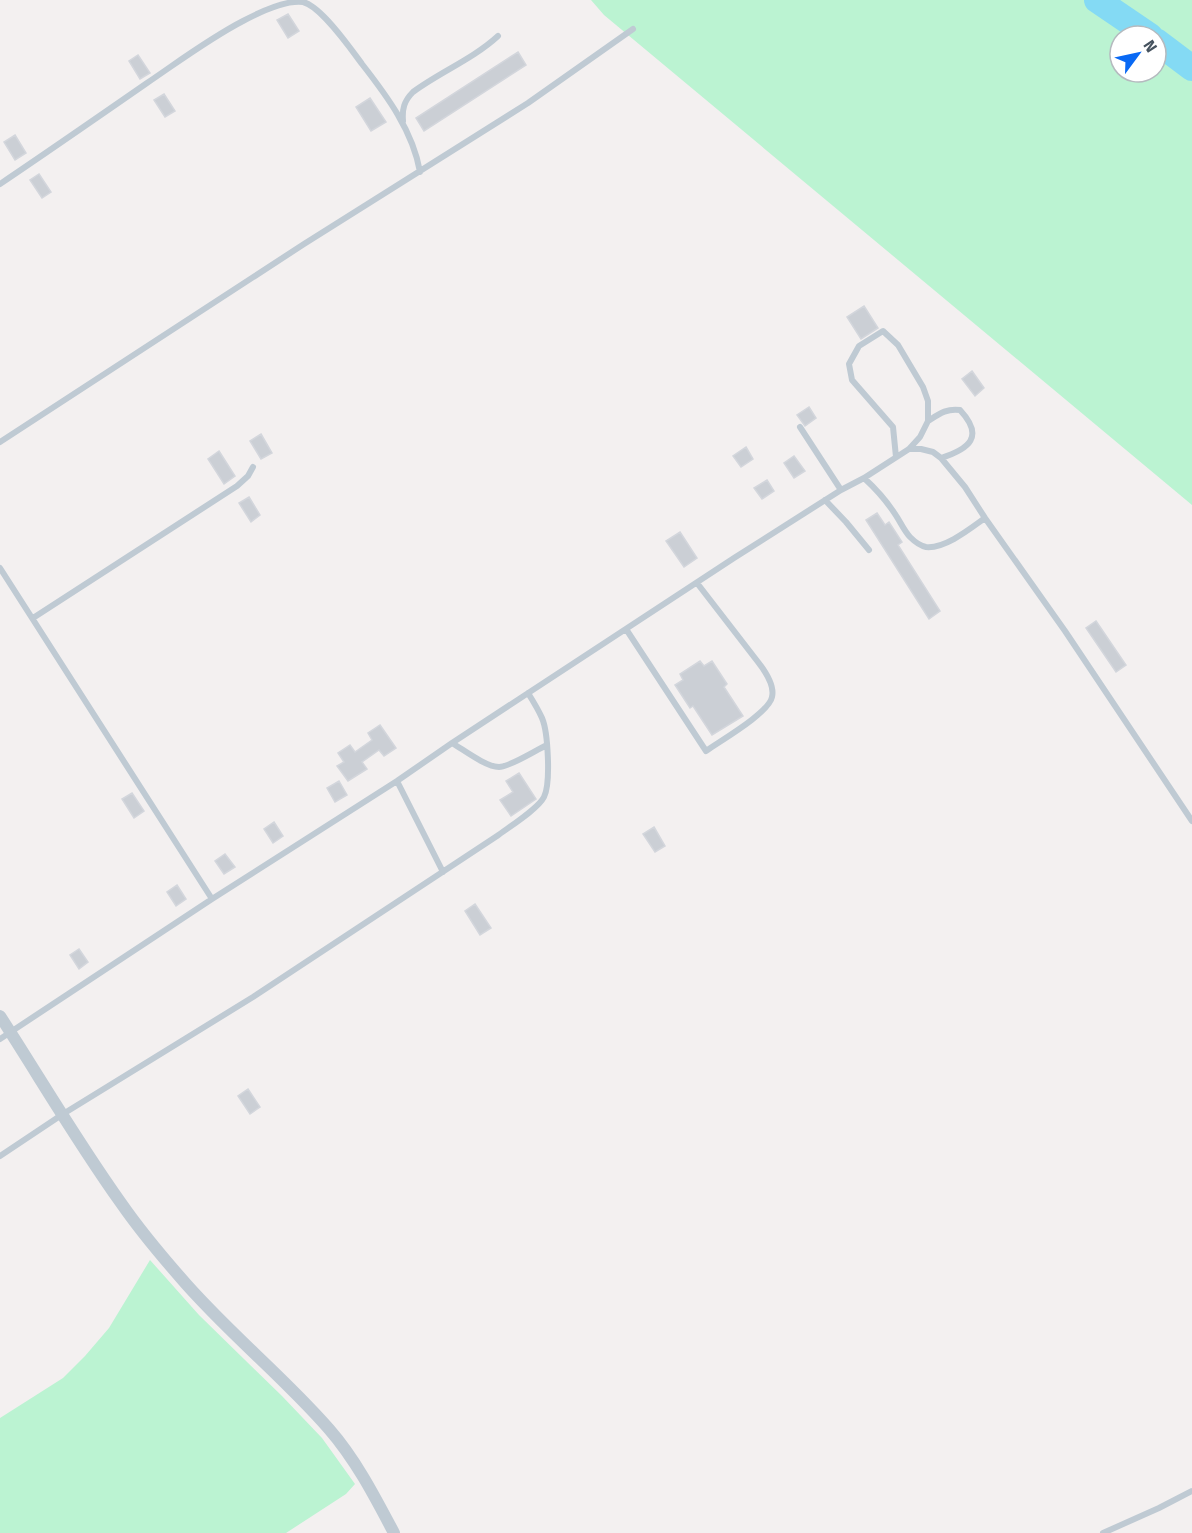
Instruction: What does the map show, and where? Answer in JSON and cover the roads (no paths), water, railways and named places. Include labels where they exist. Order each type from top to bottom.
[{"type":"street","points":[[0,1016],[5,1035],[63,1114],[138,1226],[207,1307],[290,1387],[330,1430],[363,1476],[394,1533]]},
{"type":"lane","points":[[0,184],[186,56],[242,21],[274,6],[292,1],[303,2],[313,7],[344,40],[380,88],[403,124],[418,159],[420,171]]},
{"type":"lane","points":[[0,442],[304,244],[528,103],[633,29]]},
{"type":"lane","points":[[403,124],[403,111],[407,98],[419,88],[487,46],[498,36]]},
{"type":"lane","points":[[5,1035],[825,500],[864,478],[909,449],[920,437],[928,421],[928,401],[898,345],[883,331],[859,346],[849,364],[852,380],[893,427],[896,457]]},
{"type":"lane","points":[[928,421],[939,413],[954,409],[960,410],[971,424],[973,431],[971,440],[966,446],[958,453],[941,458]]},
{"type":"lane","points":[[800,427],[841,490]]},
{"type":"lane","points":[[909,449],[921,449],[941,458],[965,487],[1192,821]]},
{"type":"lane","points":[[33,618],[237,486],[248,476],[253,466]]},
{"type":"lane","points":[[864,478],[877,490],[910,537],[926,547],[946,542],[985,518]]},
{"type":"lane","points":[[825,500],[869,550]]},
{"type":"lane","points":[[0,568],[212,899]]},
{"type":"lane","points":[[626,629],[705,751],[766,707],[772,699],[772,689],[758,662],[697,583]]},
{"type":"lane","points":[[0,1156],[63,1114],[253,997],[497,836],[534,808],[544,799],[547,788],[547,736],[542,719],[528,693]]},
{"type":"lane","points":[[452,743],[490,765],[501,767],[547,744]]},
{"type":"lane","points":[[397,781],[442,872]]},
{"type":"lane","points":[[1103,1533],[1192,1491]]},
{"type":"waterway","points":[[1097,0],[1132,24]]},
{"type":"waterway","points":[[1168,50],[1192,68]]}]
